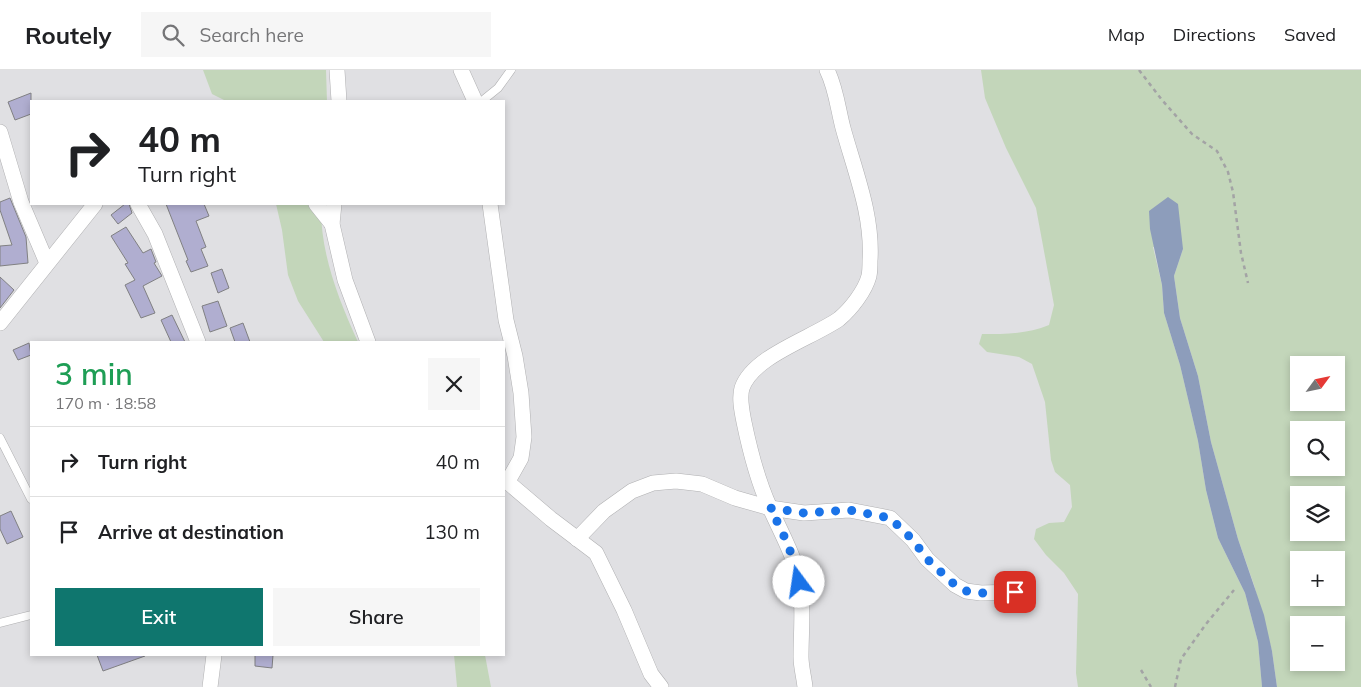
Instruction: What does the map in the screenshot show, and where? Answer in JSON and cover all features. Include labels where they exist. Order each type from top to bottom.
[{"type":"street","points":[[338,70],[338,100]]},
{"type":"street","points":[[461,70],[475,100]]},
{"type":"street","points":[[805,687],[801,659],[801,596],[797,569],[786,538],[770,508],[758,479],[748,446],[741,407],[742,388],[754,369],[840,318],[858,298],[869,276],[871,249],[867,212],[858,175],[843,128],[832,81],[827,70]]},
{"type":"street","points":[[0,132],[21,202],[48,263]]},
{"type":"street","points":[[0,323],[94,205]]},
{"type":"street","points":[[139,205],[155,234],[198,341]]},
{"type":"street","points":[[317,205],[332,224]]},
{"type":"street","points":[[334,205],[332,224],[345,280],[368,341]]},
{"type":"street","points":[[490,205],[506,320],[515,356],[521,393],[524,437],[521,458],[506,480],[551,519],[596,553],[624,610],[651,674],[661,687]]},
{"type":"street","points":[[577,539],[604,511],[632,492],[653,483],[676,480],[702,484],[735,498],[770,508],[804,513],[849,510],[890,518],[913,540],[927,559],[955,585],[966,591],[981,593],[1015,592]]},
{"type":"street","points":[[210,687],[214,656]]},
{"type":"lane","points":[[483,100],[498,88],[511,70]]},
{"type":"lane","points":[[0,438],[30,497]]},
{"type":"lane","points":[[0,624],[30,614]]},
{"type":"path","points":[[1139,70],[1192,134],[1217,151],[1228,172],[1233,192],[1241,253],[1248,282]]},
{"type":"path","points":[[1175,687],[1181,659],[1234,590]]},
{"type":"path","points":[[1141,670],[1151,687]]},
{"type":"green space","points":[[203,70],[326,70],[327,100],[224,100],[212,94]]},
{"type":"green space","points":[[981,70],[1361,70],[1361,687],[1277,687],[1272,651],[1211,442],[1198,376],[1180,318],[1174,276],[1183,249],[1153,247],[1162,285],[1164,313],[1180,365],[1198,441],[1206,490],[1218,538],[1245,593],[1258,642],[1262,687],[1078,687],[1076,673],[1078,594],[1064,573],[1046,555],[1034,539],[1036,529],[1049,523],[1064,522],[1072,507],[1070,485],[1055,472],[1051,460],[1045,402],[1032,364],[1019,357],[987,352],[979,344],[982,334],[1025,332],[1049,325],[1054,305],[1036,208],[1006,148],[985,98]]},
{"type":"green space","points":[[276,205],[321,205],[321,222],[327,258],[337,292],[358,341],[323,341],[298,301],[288,275],[282,230]]},
{"type":"green space","points":[[454,656],[485,656],[491,687],[457,687]]},
{"type":"water","points":[[1168,197],[1178,204],[1183,249],[1174,276],[1180,318],[1198,376],[1211,442],[1238,539],[1264,615],[1277,687],[1262,687],[1258,642],[1245,593],[1218,538],[1180,365],[1164,313],[1162,285],[1150,229],[1149,211]]},
{"type":"building","points":[[31,93],[30,114],[15,120],[8,102]]},
{"type":"building","points":[[10,198],[26,237],[28,263],[0,266],[0,246],[12,245],[0,210],[0,202]]},
{"type":"building","points":[[124,205],[129,205],[132,213],[118,224],[111,215]]},
{"type":"building","points":[[166,205],[204,205],[209,216],[196,221],[206,247],[201,249],[208,266],[191,272],[186,261],[188,260]]},
{"type":"building","points":[[126,227],[143,253],[151,249],[156,262],[154,263],[162,276],[143,286],[155,313],[141,318],[125,285],[135,280],[125,264],[128,263],[111,236]]},
{"type":"building","points":[[222,269],[229,288],[218,293],[211,273]]},
{"type":"building","points":[[0,277],[14,290],[0,308]]},
{"type":"building","points":[[218,301],[227,326],[210,332],[202,306]]},
{"type":"building","points":[[172,315],[185,341],[171,341],[161,320]]},
{"type":"building","points":[[243,323],[250,341],[235,341],[230,328]]},
{"type":"building","points":[[29,343],[30,355],[18,360],[13,350]]},
{"type":"building","points":[[11,511],[23,537],[7,544],[0,529],[0,516]]},
{"type":"building","points":[[97,656],[145,656],[103,671]]},
{"type":"building","points":[[255,656],[273,656],[272,668],[255,666]]},
{"type":"route","points":[[799,582],[797,569],[786,538],[770,508],[804,513],[849,510],[890,518],[913,540],[927,559],[955,585],[966,591],[981,593],[1015,592]]}]
